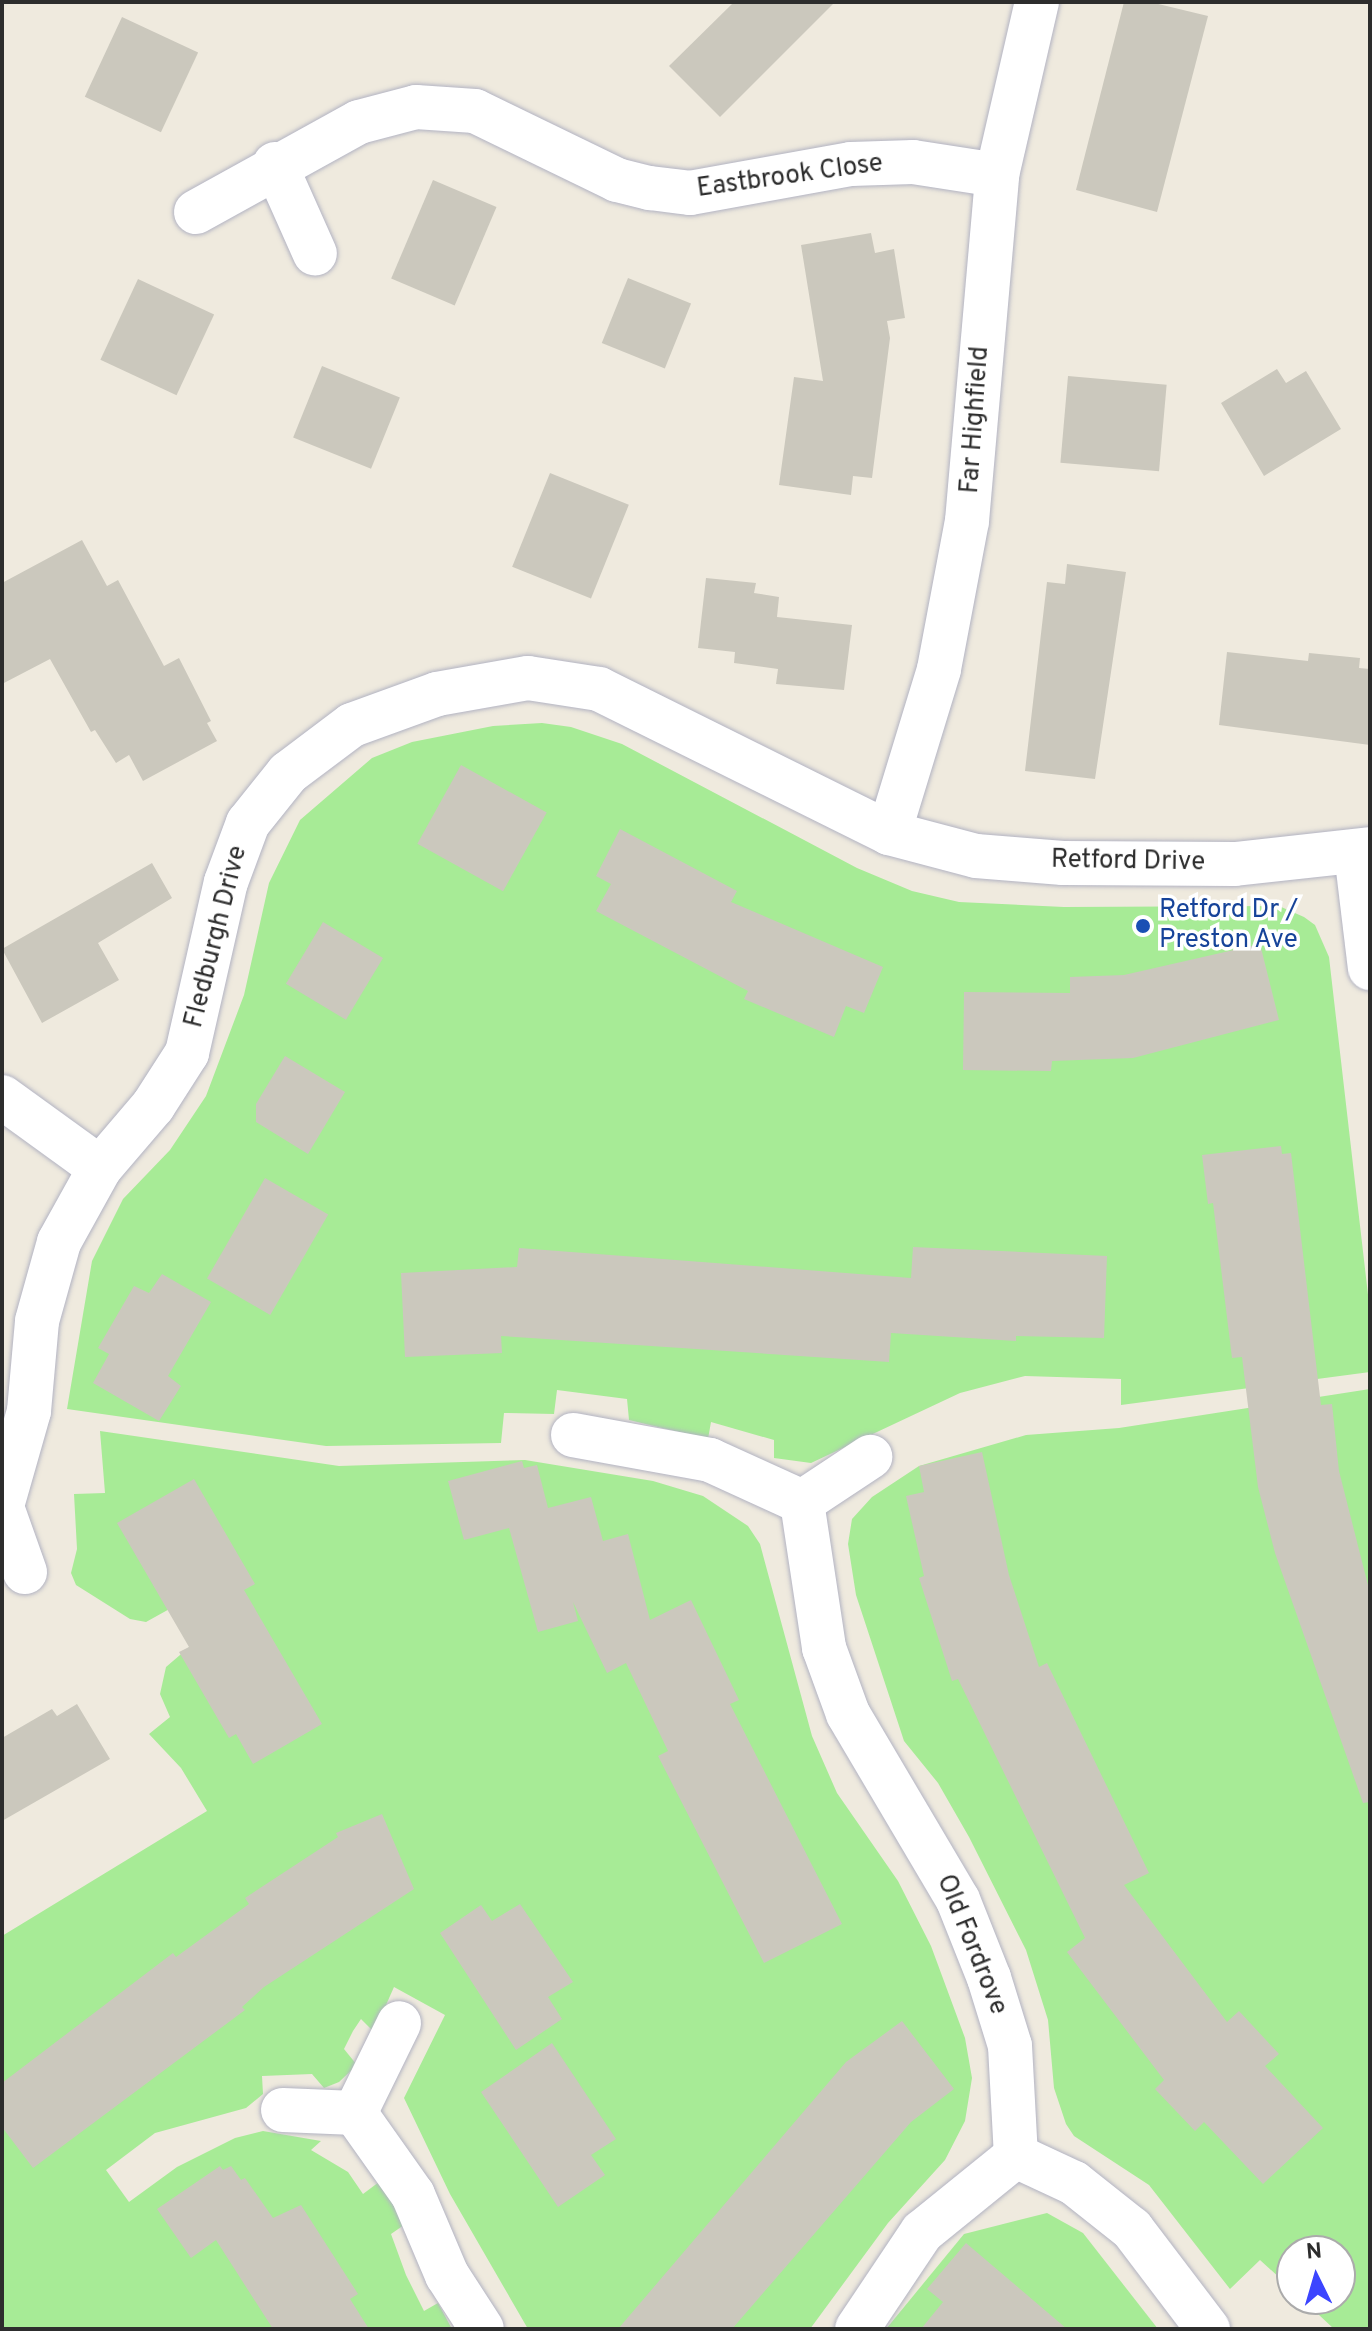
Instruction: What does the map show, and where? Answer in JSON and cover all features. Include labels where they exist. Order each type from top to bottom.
[{"type":"street","name":"Far Highfield","points":[[889,833],[939,669],[967,521],[997,175],[1037,2]]},
{"type":"street","name":"Eastbrook Close","points":[[196,212],[275,164],[359,122],[416,107],[475,111],[617,180],[690,193],[851,164],[913,162],[997,175]]},
{"type":"street","points":[[275,164],[315,254]]},
{"type":"street","name":"Fledburgh Drive","points":[[25,1572],[2,1506],[29,1411],[37,1321],[59,1242],[100,1168],[153,1106],[187,1053],[226,882],[248,823],[288,773],[352,725],[437,694],[528,678],[599,689],[889,833]]},
{"type":"street","name":"Retford Drive","points":[[889,833],[976,856],[1063,863],[1235,864],[1363,851]]},
{"type":"street","points":[[1363,851],[1370,968]]},
{"type":"street","points":[[2,1097],[100,1168]]},
{"type":"street","points":[[573,1435],[710,1460],[802,1502],[870,1457]]},
{"type":"street","name":"Old Fordrove","points":[[802,1502],[824,1648],[848,1714],[943,1873],[989,1978],[1010,2046],[1016,2156]]},
{"type":"street","points":[[355,2113],[399,2023]]},
{"type":"street","points":[[283,2110],[355,2113]]},
{"type":"street","points":[[355,2113],[413,2195],[447,2275],[482,2329]]},
{"type":"street","points":[[857,2329],[922,2232],[1016,2156],[1074,2183],[1132,2229],[1208,2329]]},
{"type":"green space","points":[[542,723],[571,727],[622,744],[857,868],[912,891],[959,902],[1064,907],[1279,906],[1315,925],[1329,957],[1370,1312],[1370,1372],[1121,1405],[1121,1379],[1025,1376],[960,1393],[811,1463],[774,1458],[774,1440],[711,1422],[708,1439],[629,1420],[627,1399],[557,1390],[554,1414],[504,1413],[501,1443],[326,1446],[67,1409],[92,1261],[123,1199],[170,1150],[206,1096],[244,995],[269,883],[300,820],[372,758],[412,742],[493,726]]},
{"type":"green space","points":[[1370,1389],[1370,2329],[1334,2329],[1319,2315],[1356,2315],[1356,2235],[1276,2235],[1276,2274],[1260,2260],[1230,2289],[1149,2185],[1074,2136],[1066,2124],[1054,2088],[1048,2020],[1026,1950],[938,1783],[904,1741],[856,1595],[848,1544],[852,1519],[872,1497],[919,1466],[1026,1435],[1119,1428]]},
{"type":"green space","points":[[100,1431],[339,1466],[525,1460],[653,1481],[703,1496],[748,1526],[760,1544],[812,1736],[837,1793],[898,1881],[931,1946],[965,2038],[972,2078],[965,2121],[945,2160],[888,2223],[810,2329],[528,2329],[450,2194],[404,2098],[445,2015],[394,1987],[374,2032],[361,2019],[353,2031],[344,2049],[357,2065],[339,2082],[324,2088],[312,2074],[262,2076],[263,2094],[246,2108],[155,2133],[106,2170],[129,2202],[177,2167],[235,2138],[263,2131],[321,2141],[311,2150],[348,2172],[363,2194],[379,2182],[389,2194],[404,2225],[391,2234],[406,2275],[424,2311],[438,2303],[452,2329],[2,2329],[2,1936],[207,1811],[181,1768],[149,1734],[170,1717],[160,1694],[166,1667],[194,1643],[173,1607],[146,1622],[130,1619],[76,1585],[71,1573],[77,1549],[74,1494],[105,1493]]},
{"type":"green space","points":[[1047,2213],[1083,2233],[1158,2329],[886,2329],[964,2234]]},
{"type":"building","points":[[734,2],[835,2],[720,117],[669,66]]},
{"type":"building","points":[[1124,2],[1150,2],[1208,16],[1157,212],[1076,190]]},
{"type":"building","points":[[122,17],[198,52],[161,132],[85,97]]},
{"type":"building","points":[[433,180],[497,207],[455,305],[391,278]]},
{"type":"building","points":[[871,233],[875,253],[894,249],[905,318],[887,321],[890,338],[872,478],[853,476],[851,495],[779,485],[794,377],[823,381],[801,245]]},
{"type":"building","points":[[628,278],[691,303],[665,368],[602,343]]},
{"type":"building","points":[[138,279],[214,314],[177,395],[100,360]]},
{"type":"building","points":[[322,366],[400,397],[371,469],[293,437]]},
{"type":"building","points":[[1277,369],[1286,383],[1306,371],[1341,429],[1264,476],[1221,403]]},
{"type":"building","points":[[1068,376],[1167,385],[1159,471],[1060,463]]},
{"type":"building","points":[[550,473],[629,505],[591,598],[512,567]]},
{"type":"building","points":[[82,540],[107,586],[118,580],[164,666],[179,658],[211,721],[207,723],[217,741],[143,781],[129,755],[116,763],[95,730],[91,732],[50,659],[2,684],[2,583]]},
{"type":"building","points":[[1067,564],[1126,572],[1095,779],[1025,771],[1047,582],[1065,584]]},
{"type":"building","points":[[706,578],[756,583],[754,593],[779,597],[777,617],[852,625],[844,690],[776,684],[778,669],[734,663],[735,652],[698,648]]},
{"type":"building","points":[[1227,652],[1308,661],[1309,653],[1360,658],[1359,668],[1370,669],[1370,745],[1219,725]]},
{"type":"building","points":[[461,765],[547,813],[503,891],[417,844]]},
{"type":"building","points":[[620,829],[737,891],[731,902],[883,967],[864,1013],[846,1006],[834,1037],[744,999],[748,991],[596,911],[611,884],[596,876]]},
{"type":"building","points":[[152,863],[172,898],[98,943],[119,980],[42,1023],[2,949]]},
{"type":"building","points":[[323,922],[383,958],[346,1020],[286,984]]},
{"type":"building","points":[[1260,944],[1279,1020],[1133,1058],[1052,1061],[1051,1071],[963,1070],[964,992],[1070,993],[1070,977],[1124,975]]},
{"type":"building","points":[[285,1056],[345,1092],[308,1154],[256,1122],[256,1104]]},
{"type":"building","points":[[1281,1146],[1282,1154],[1291,1153],[1321,1405],[1332,1404],[1339,1471],[1370,1593],[1370,1802],[1363,1803],[1275,1553],[1258,1487],[1242,1357],[1232,1358],[1213,1203],[1208,1204],[1202,1155]]},
{"type":"building","points":[[265,1178],[328,1214],[270,1315],[207,1278]]},
{"type":"building","points":[[913,1247],[1107,1256],[1104,1338],[1016,1336],[1016,1341],[891,1333],[889,1362],[501,1336],[502,1353],[405,1357],[401,1273],[517,1267],[519,1248],[911,1278]]},
{"type":"building","points":[[162,1274],[211,1302],[168,1376],[181,1386],[159,1421],[93,1383],[109,1354],[98,1348],[134,1286],[149,1293]]},
{"type":"building","points":[[982,1452],[1009,1575],[1039,1667],[1047,1663],[1149,1873],[1124,1885],[1227,2022],[1239,2011],[1279,2054],[1265,2066],[1323,2128],[1263,2184],[1204,2122],[1195,2131],[1155,2089],[1164,2080],[1067,1952],[1085,1938],[958,1679],[952,1681],[919,1578],[924,1576],[906,1496],[924,1492],[919,1466]]},
{"type":"building","points":[[522,1461],[524,1468],[537,1465],[548,1508],[591,1497],[603,1541],[628,1534],[650,1620],[691,1600],[739,1700],[730,1704],[842,1924],[764,1963],[658,1756],[668,1751],[626,1663],[607,1673],[573,1602],[578,1621],[538,1632],[509,1528],[464,1540],[448,1481]]},
{"type":"building","points":[[194,1479],[255,1584],[244,1590],[322,1724],[253,1764],[236,1734],[229,1738],[179,1652],[189,1647],[117,1523]]},
{"type":"building","points":[[77,1704],[110,1759],[2,1821],[2,1738],[52,1709],[57,1716]]},
{"type":"building","points":[[382,1814],[414,1889],[264,1987],[242,2007],[245,2010],[33,2168],[2,2127],[2,2083],[173,1953],[176,1957],[249,1904],[245,1898],[338,1837],[336,1833]]},
{"type":"building","points":[[520,1904],[573,1982],[548,1997],[562,2019],[516,2050],[440,1933],[481,1905],[492,1921]]},
{"type":"building","points":[[902,2021],[954,2089],[911,2122],[732,2329],[618,2329],[846,2062]]},
{"type":"building","points":[[552,2043],[616,2139],[591,2155],[605,2175],[558,2207],[481,2092]]},
{"type":"building","points":[[220,2166],[223,2170],[231,2166],[241,2180],[245,2178],[273,2218],[301,2205],[358,2294],[350,2299],[369,2329],[273,2329],[216,2240],[191,2258],[157,2209]]},
{"type":"building","points":[[966,2243],[1067,2329],[921,2329],[943,2302],[927,2289]]},
{"type":"place","name":"Retford Dr / Preston Ave","points":[[1143,926]]}]
